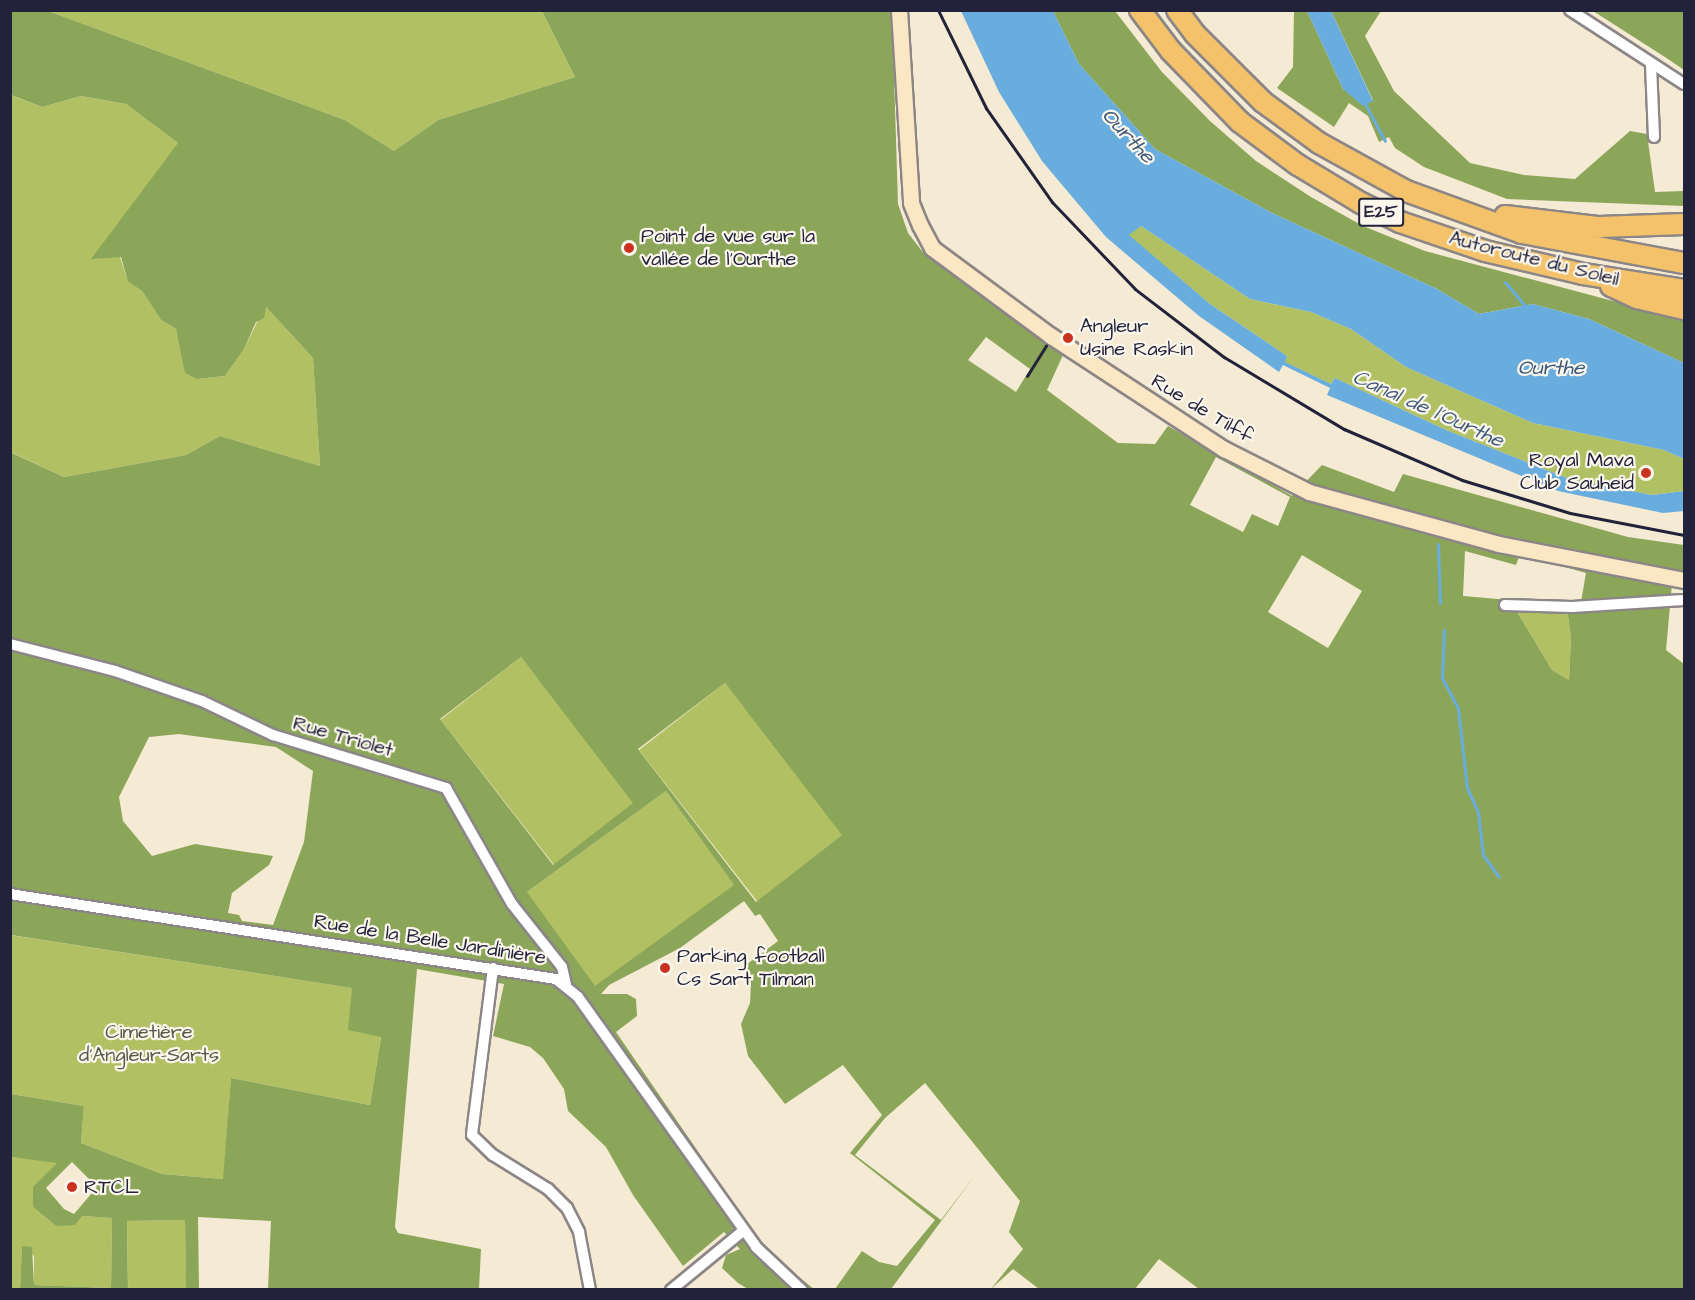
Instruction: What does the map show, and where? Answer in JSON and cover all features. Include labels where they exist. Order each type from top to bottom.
[{"type":"highway","name":"Autoroute du Soleil","points":[[1140,10],[1171,51],[1232,114],[1270,146],[1327,184],[1400,222],[1450,240],[1583,274],[1684,291]]},
{"type":"highway","name":"Autoroute du Soleil","points":[[1177,10],[1239,80],[1319,143],[1406,191],[1475,217],[1571,244],[1684,263]]},
{"type":"highway","points":[[1475,217],[1501,215],[1599,227],[1684,224]]},
{"type":"highway","points":[[1583,274],[1637,298],[1684,309]]},
{"type":"main road","name":"Rue de Tilff","points":[[899,10],[911,203],[920,225],[932,248],[1051,336],[1224,449],[1309,492],[1414,524],[1499,544],[1684,580]]},
{"type":"street","points":[[1570,10],[1684,84]]},
{"type":"street","points":[[1652,65],[1654,137]]},
{"type":"street","points":[[1505,605],[1563,607],[1684,600]]},
{"type":"street","name":"Rue Triolet","points":[[10,644],[114,671],[202,701],[273,735],[446,788],[512,904],[562,967],[566,985]]},
{"type":"street","name":"Rue de la Belle Jardinière","points":[[10,894],[545,975],[566,985],[744,1230],[774,1268],[802,1290]]},
{"type":"street","points":[[493,968],[472,1135],[493,1155],[548,1190],[567,1208],[579,1232],[590,1290]]},
{"type":"street","points":[[671,1290],[744,1230]]},
{"type":"green space","points":[[11,11],[48,11],[345,120],[394,151],[438,120],[575,77],[542,11],[892,11],[898,204],[908,233],[925,255],[1069,356],[1063,355],[1047,390],[1118,443],[1155,444],[1168,426],[1292,496],[1322,465],[1394,492],[1403,474],[1628,537],[1684,545],[1684,585],[1672,584],[1666,650],[1684,664],[1684,1289],[1199,1289],[1159,1259],[1135,1289],[1039,1289],[1013,1269],[991,1289],[1023,1249],[1009,1232],[1020,1201],[925,1083],[885,1118],[855,1155],[941,1220],[976,1174],[891,1289],[835,1289],[862,1251],[879,1262],[897,1266],[935,1220],[850,1153],[882,1115],[843,1065],[785,1104],[748,1056],[741,1024],[750,1003],[751,983],[743,967],[778,941],[760,914],[755,916],[744,901],[680,948],[609,985],[601,994],[627,994],[636,999],[637,1016],[616,1032],[756,1236],[786,1267],[814,1289],[748,1289],[738,1283],[722,1268],[726,1255],[740,1249],[724,1232],[683,1266],[633,1195],[606,1147],[568,1111],[564,1089],[543,1058],[530,1047],[493,1036],[504,984],[417,969],[395,1227],[398,1233],[481,1249],[479,1289],[268,1289],[271,1221],[198,1217],[199,1289],[186,1289],[185,1220],[127,1221],[128,1289],[20,1289],[22,1246],[32,1247],[34,1285],[111,1288],[112,1218],[82,1216],[75,1225],[56,1226],[33,1207],[33,1187],[57,1163],[11,1157],[11,1094],[84,1106],[81,1143],[162,1174],[223,1179],[231,1078],[370,1105],[381,1037],[348,1030],[352,988],[11,935],[10,452],[64,477],[186,455],[220,436],[320,466],[313,358],[266,307],[264,318],[256,322],[244,349],[225,376],[197,379],[185,373],[176,329],[161,320],[142,291],[128,282],[121,257],[91,259],[178,143],[126,104],[81,96],[42,107],[11,95]],"holes":[[[986,337],[1030,369],[1016,392],[968,360]],[[1216,457],[1290,497],[1278,526],[1252,514],[1243,532],[1190,505]],[[1465,551],[1516,565],[1520,554],[1586,573],[1581,602],[1566,602],[1571,637],[1569,680],[1552,670],[1510,600],[1463,596]],[[1302,555],[1362,591],[1328,648],[1268,612]],[[521,657],[633,803],[553,865],[440,719]],[[725,683],[842,835],[756,902],[638,749]],[[179,734],[276,747],[313,771],[304,842],[273,925],[242,921],[239,915],[228,913],[232,893],[269,865],[273,856],[195,844],[152,856],[123,821],[119,797],[149,737]],[[666,791],[734,885],[595,986],[527,892]],[[72,1162],[97,1187],[74,1214],[64,1209],[46,1188]]]},
{"type":"green space","points":[[48,11],[542,11],[575,77],[438,120],[394,151],[345,120]]},
{"type":"green space","points":[[1053,11],[1115,11],[1162,72],[1210,121],[1256,161],[1311,197],[1363,226],[1425,251],[1684,320],[1684,363],[1589,319],[1533,304],[1479,314],[1437,289],[1272,213],[1155,149],[1079,64]]},
{"type":"green space","points":[[1294,11],[1307,11],[1343,89],[1373,100],[1331,11],[1381,11],[1365,36],[1394,91],[1470,163],[1524,175],[1575,179],[1630,131],[1647,134],[1655,192],[1684,191],[1684,206],[1507,199],[1424,167],[1395,148],[1389,137],[1379,142],[1368,116],[1349,103],[1334,127],[1277,88],[1293,67]]},
{"type":"green space","points":[[1593,11],[1684,11],[1684,70],[1668,59]]},
{"type":"green space","points":[[10,95],[42,107],[81,96],[126,104],[178,143],[120,257],[128,282],[142,291],[161,320],[176,329],[181,350],[197,379],[225,376],[244,349],[265,306],[313,358],[320,466],[220,436],[186,455],[64,477],[11,452]]},
{"type":"green space","points":[[1141,226],[1250,299],[1311,312],[1351,329],[1406,367],[1533,423],[1664,450],[1684,459],[1684,491],[1652,495],[1569,479],[1446,430],[1335,378],[1331,384],[1284,362],[1287,356],[1210,304],[1128,235]]},
{"type":"green space","points":[[1510,600],[1566,602],[1571,637],[1569,680],[1552,670]]},
{"type":"green space","points":[[521,657],[635,803],[555,866],[441,720]]},
{"type":"green space","points":[[725,683],[843,834],[757,901],[639,750]]},
{"type":"green space","points":[[666,791],[735,886],[595,987],[526,893]]},
{"type":"green space","name":"Cimetière d'Angleur-Sarts","points":[[10,935],[353,988],[381,1036],[370,1105],[231,1078],[224,1179],[162,1174],[81,1143],[84,1106],[11,1094]]},
{"type":"green space","points":[[11,1157],[58,1162],[33,1207],[56,1226],[82,1216],[112,1218],[111,1288],[34,1285],[34,1256],[22,1246],[20,1289],[11,1290]]},
{"type":"green space","points":[[185,1220],[186,1289],[128,1290],[127,1221]]},
{"type":"water","name":"Ourthe","points":[[961,11],[1053,11],[1079,64],[1155,149],[1272,213],[1437,289],[1479,314],[1533,304],[1589,319],[1684,363],[1684,459],[1664,450],[1533,423],[1406,367],[1351,329],[1311,312],[1250,299],[1141,226],[1129,235],[1210,304],[1287,356],[1285,362],[1331,384],[1335,378],[1446,430],[1569,479],[1652,495],[1684,491],[1684,511],[1663,513],[1558,491],[1327,395],[1330,388],[1283,365],[1279,372],[1199,316],[1106,237],[1042,161],[999,92]]},
{"type":"water","points":[[1307,11],[1331,11],[1373,101],[1363,106],[1343,89]]},
{"type":"waterway","points":[[1364,102],[1385,141]]},
{"type":"waterway","points":[[1505,282],[1527,308]]},
{"type":"waterway","points":[[1438,544],[1440,603]]},
{"type":"waterway","points":[[1444,630],[1442,678],[1458,708],[1467,788],[1478,812],[1483,855],[1499,877]]},
{"type":"railway","points":[[938,10],[986,108],[1052,202],[1135,289],[1224,357],[1344,429],[1462,480],[1570,513],[1684,535]]},
{"type":"railway","points":[[1027,376],[1046,345]]},
{"type":"place","name":"Point de vue sur la vallée de l'Ourthe","points":[[629,248]]},
{"type":"place","name":"Angleur Usine Raskin","points":[[1068,338]]},
{"type":"place","name":"Royal Mava Club Sauheid","points":[[1646,473]]},
{"type":"place","name":"Parking football Cs Sart Tilman","points":[[665,968]]},
{"type":"place","name":"RTCL","points":[[72,1187]]},
{"type":"water label","name":"Canal de l'Ourthe","points":[[1428,409]]}]
